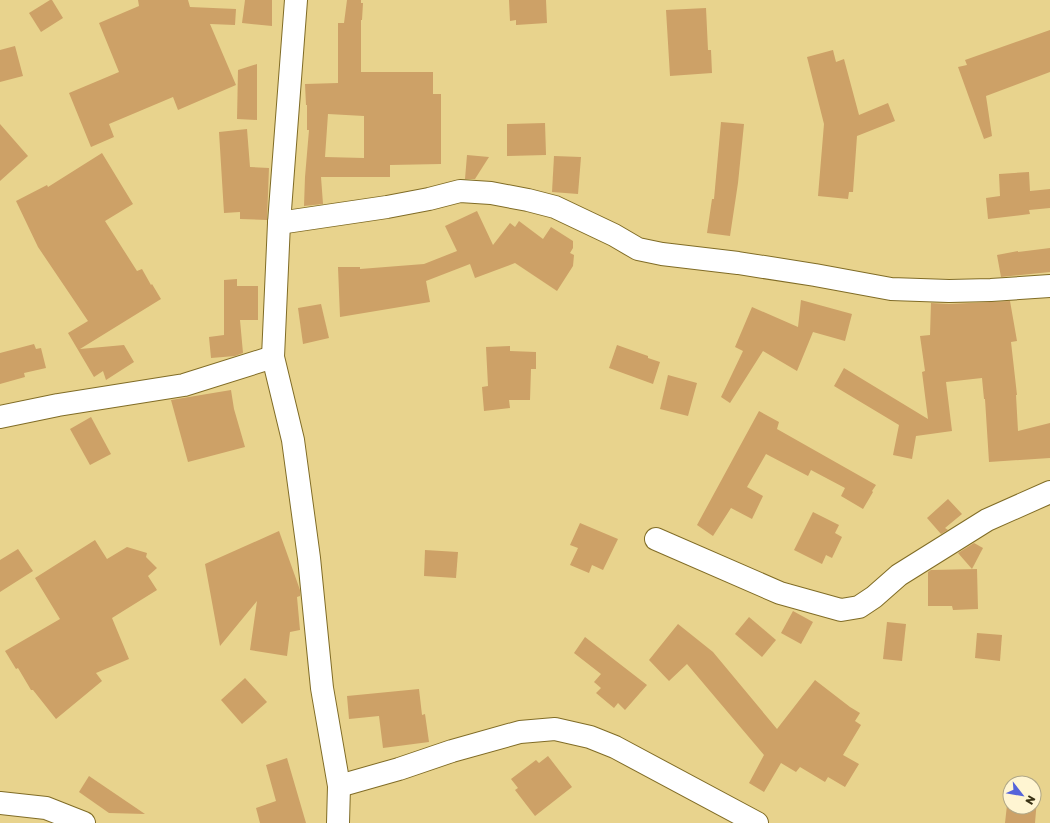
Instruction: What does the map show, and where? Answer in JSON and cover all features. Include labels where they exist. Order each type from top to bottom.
[{"type":"street","points":[[296,0],[279,223],[273,357],[293,440],[309,558],[322,688],[339,786],[338,823]]},
{"type":"street","points":[[279,223],[387,207],[460,191],[491,193],[556,207],[614,235],[638,249],[662,254],[738,263],[891,289],[949,291],[1050,286]]},
{"type":"street","points":[[0,417],[58,405],[184,385],[273,357]]},
{"type":"street","points":[[656,539],[780,593],[841,610],[859,607],[874,597],[899,575],[987,520],[1050,492]]},
{"type":"street","points":[[339,786],[400,769],[452,751],[520,732],[555,729],[590,737],[615,747],[757,823]]},
{"type":"street","points":[[0,803],[46,808],[84,823]]},
{"type":"building","points":[[52,0],[63,18],[41,32],[29,13]]},
{"type":"building","points":[[138,0],[188,0],[190,7],[236,9],[235,25],[210,24],[236,85],[178,110],[173,97],[109,124],[114,137],[91,147],[69,93],[119,72],[99,23],[139,6]]},
{"type":"building","points":[[245,0],[272,0],[272,26],[242,23]]},
{"type":"building","points":[[347,0],[361,0],[361,3],[363,3],[361,20],[361,72],[433,72],[433,94],[441,94],[441,164],[390,165],[390,177],[321,177],[323,204],[304,206],[309,130],[307,130],[305,84],[338,83],[338,23],[344,23]],"holes":[[[328,114],[364,116],[364,158],[325,157]]]},
{"type":"building","points":[[509,0],[546,0],[547,23],[516,25],[516,20],[510,21]]},
{"type":"building","points":[[706,8],[708,50],[711,50],[712,73],[670,76],[666,10]]},
{"type":"building","points":[[1050,30],[1050,72],[986,96],[992,136],[984,139],[958,67],[967,65],[965,60]]},
{"type":"building","points":[[15,46],[23,76],[0,82],[0,50]]},
{"type":"building","points":[[833,50],[836,62],[844,59],[859,115],[888,103],[895,121],[857,136],[853,192],[849,192],[848,199],[818,196],[824,124],[807,57]]},
{"type":"building","points":[[257,64],[257,120],[237,119],[238,70]]},
{"type":"building","points":[[721,122],[744,124],[738,183],[730,236],[707,233],[712,199],[714,199]]},
{"type":"building","points":[[545,123],[546,155],[507,156],[507,124]]},
{"type":"building","points":[[0,124],[28,156],[0,181]]},
{"type":"building","points":[[247,129],[250,167],[269,168],[267,220],[240,219],[240,212],[224,213],[219,132]]},
{"type":"building","points":[[102,153],[133,204],[105,221],[137,271],[142,269],[161,299],[80,349],[124,345],[134,362],[106,380],[103,371],[94,377],[68,333],[88,321],[38,247],[16,201],[47,185],[48,187]]},
{"type":"building","points":[[467,155],[489,157],[475,179],[465,179]]},
{"type":"building","points":[[554,156],[581,157],[578,194],[552,192]]},
{"type":"building","points":[[1029,172],[1030,191],[1050,189],[1050,208],[1029,210],[1030,214],[988,219],[986,198],[1000,196],[999,174]]},
{"type":"building","points":[[477,211],[493,245],[510,223],[515,227],[519,221],[543,239],[551,227],[573,241],[573,248],[570,253],[574,255],[573,266],[557,291],[515,263],[475,278],[470,264],[426,281],[430,302],[340,317],[338,267],[360,267],[360,269],[424,264],[457,251],[445,226]]},
{"type":"building","points":[[1050,248],[1050,272],[1001,277],[997,255],[1018,251]]},
{"type":"building","points":[[237,279],[237,286],[258,286],[258,320],[240,320],[243,353],[235,356],[211,358],[209,337],[224,335],[224,280]]},
{"type":"building","points":[[801,300],[852,314],[845,341],[813,332],[797,371],[763,351],[730,403],[721,397],[743,351],[735,347],[752,307],[798,327]]},
{"type":"building","points":[[1010,301],[1017,341],[1011,342],[1017,395],[1018,431],[1050,423],[1050,458],[989,462],[985,399],[982,378],[946,382],[952,431],[916,436],[912,459],[893,455],[899,425],[834,386],[844,368],[928,419],[922,372],[925,371],[920,336],[930,335],[931,303],[949,304]]},
{"type":"building","points":[[321,304],[329,338],[303,344],[298,308]]},
{"type":"building","points":[[34,344],[36,349],[41,348],[46,368],[24,373],[25,377],[0,384],[0,353]]},
{"type":"building","points":[[617,345],[660,362],[653,384],[609,368]]},
{"type":"building","points":[[510,346],[510,351],[536,352],[536,369],[531,369],[530,400],[509,400],[510,408],[484,411],[482,387],[488,386],[486,347]]},
{"type":"building","points":[[668,375],[697,383],[688,416],[660,409]]},
{"type":"building","points":[[231,390],[234,409],[245,447],[188,462],[171,400]]},
{"type":"building","points":[[759,411],[779,422],[777,429],[876,485],[863,509],[841,496],[845,488],[811,470],[808,476],[766,454],[747,487],[763,496],[752,519],[731,508],[713,536],[697,525]]},
{"type":"building","points":[[91,417],[111,454],[90,465],[70,429]]},
{"type":"building","points":[[948,499],[962,514],[945,528],[948,530],[941,534],[927,518]]},
{"type":"building","points":[[813,512],[839,525],[835,533],[842,537],[832,558],[826,555],[822,564],[794,550]]},
{"type":"building","points":[[580,523],[618,539],[603,570],[592,565],[589,573],[570,565],[578,548],[570,545]]},
{"type":"building","points":[[279,531],[300,590],[300,596],[297,597],[300,630],[290,632],[287,656],[250,650],[257,601],[220,646],[205,564]]},
{"type":"building","points":[[95,540],[107,559],[127,547],[147,553],[146,557],[157,568],[148,576],[157,590],[112,618],[129,659],[96,673],[102,681],[56,719],[33,690],[31,690],[18,668],[16,669],[5,651],[60,619],[35,578]]},
{"type":"building","points":[[974,543],[983,548],[972,569],[958,553]]},
{"type":"building","points":[[18,549],[33,571],[0,592],[0,560]]},
{"type":"building","points":[[425,550],[458,552],[456,578],[424,576]]},
{"type":"building","points":[[977,569],[978,609],[953,610],[952,606],[928,606],[928,572],[931,570]]},
{"type":"building","points":[[793,611],[813,622],[801,644],[781,633]]},
{"type":"building","points":[[749,617],[776,640],[762,657],[735,634]]},
{"type":"building","points":[[887,622],[906,624],[902,661],[883,659]]},
{"type":"building","points":[[678,624],[713,652],[777,729],[815,680],[860,713],[855,721],[861,725],[843,755],[859,764],[845,787],[828,777],[825,782],[800,767],[796,772],[781,763],[764,792],[749,783],[764,755],[687,664],[669,681],[649,660]]},
{"type":"building","points":[[977,633],[1002,635],[1000,661],[975,658]]},
{"type":"building","points":[[585,637],[647,685],[625,710],[618,703],[614,708],[596,693],[601,688],[594,682],[601,674],[574,653]]},
{"type":"building","points":[[245,678],[267,702],[242,724],[221,700]]},
{"type":"building","points":[[419,689],[422,715],[425,714],[429,742],[383,748],[379,716],[349,719],[347,696]]},
{"type":"building","points":[[548,756],[572,787],[535,816],[515,790],[518,788],[511,779],[536,760],[539,763]]},
{"type":"building","points":[[287,758],[306,823],[260,823],[256,808],[276,801],[266,765]]},
{"type":"building","points":[[89,776],[145,814],[109,813],[79,792]]},
{"type":"building","points":[[1006,815],[1036,815],[1035,823],[1005,823]]}]
